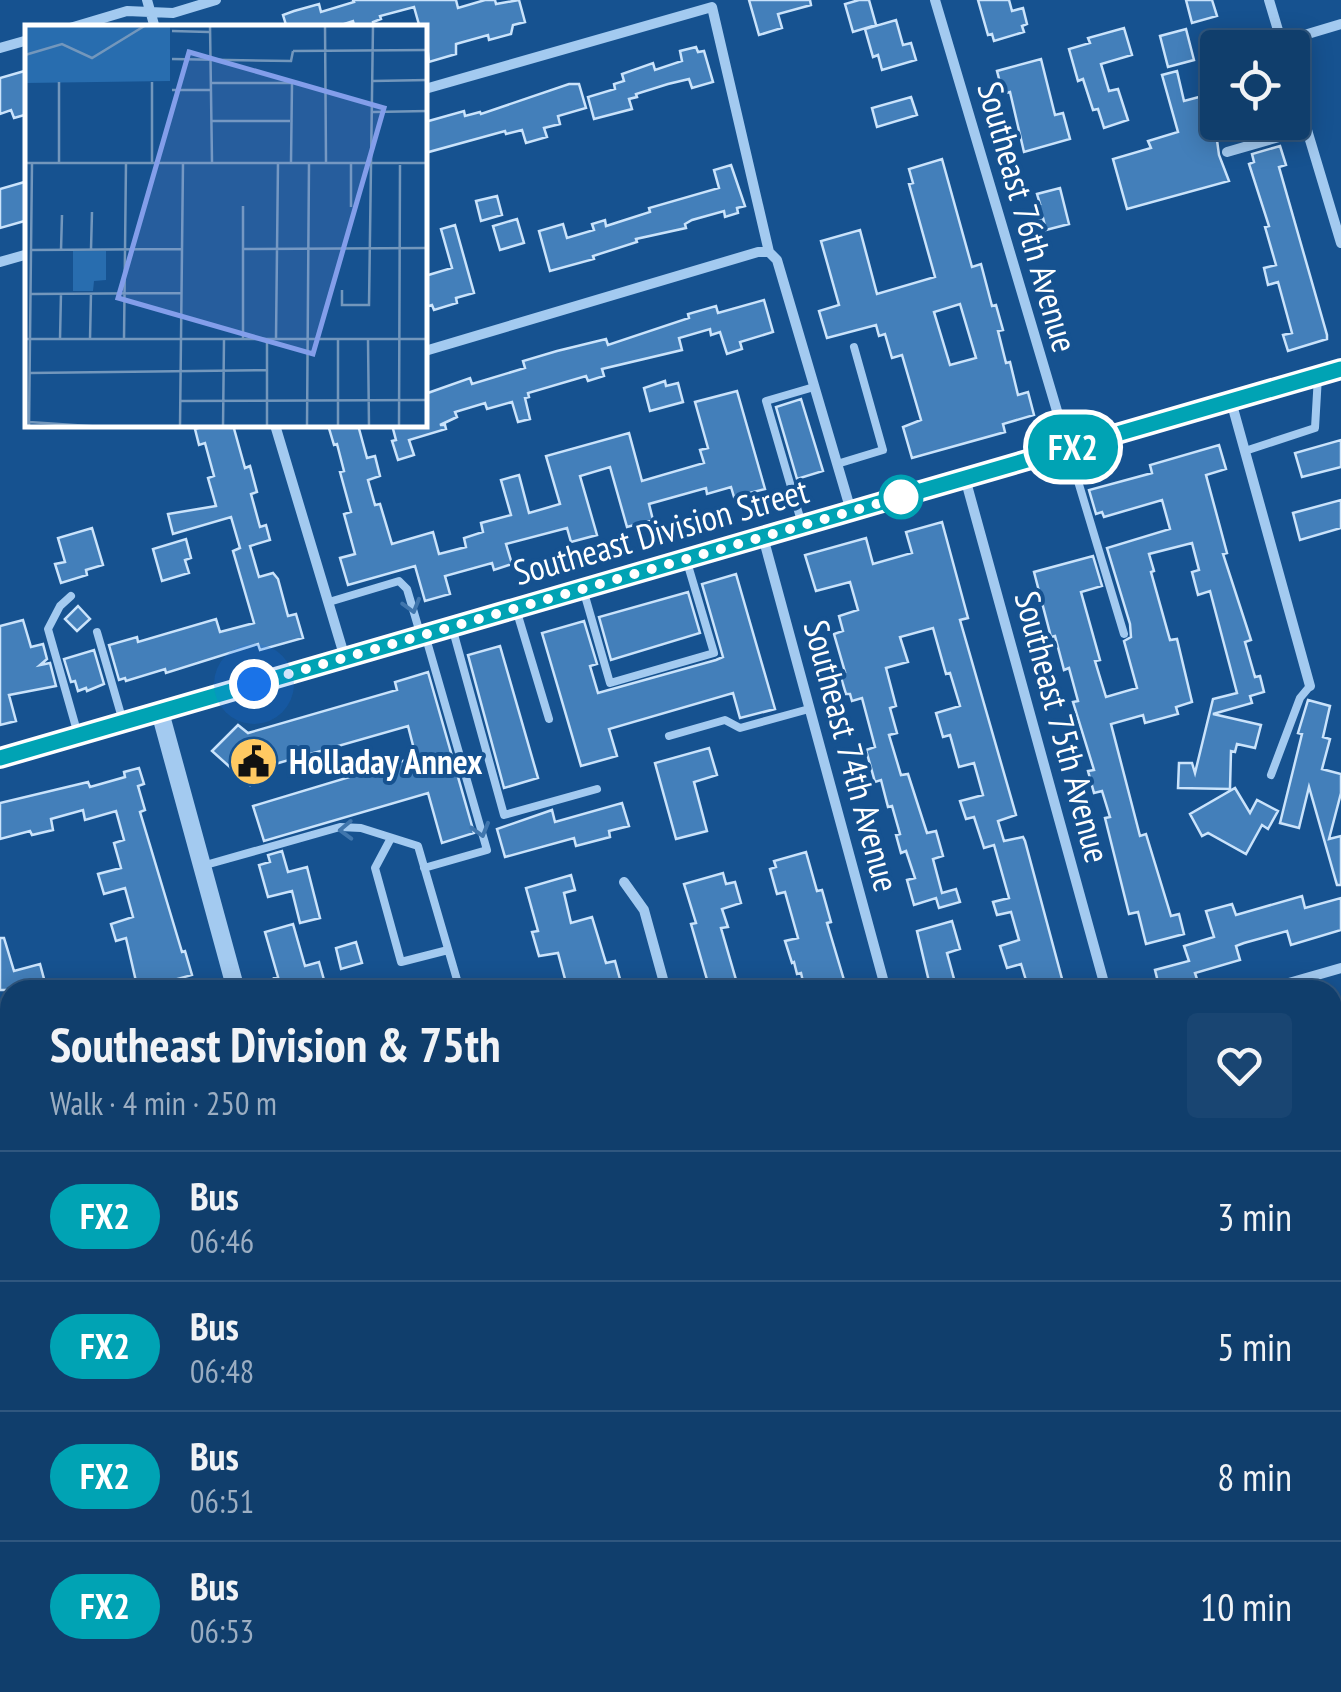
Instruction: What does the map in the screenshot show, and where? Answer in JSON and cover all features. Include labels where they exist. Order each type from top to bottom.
[{"type":"main road","name":"Southeast Division Street","points":[[0,758],[1341,369]]},
{"type":"street","points":[[80,25],[148,5],[173,12],[216,0]]},
{"type":"street","name":"Southeast 76th Avenue","points":[[935,0],[1068,448]]},
{"type":"street","points":[[1269,0],[1278,30]]},
{"type":"street","points":[[428,88],[712,7],[769,252],[777,260],[851,511]]},
{"type":"street","points":[[1310,35],[1341,24]]},
{"type":"street","points":[[0,48],[25,41]]},
{"type":"street","points":[[1227,152],[1271,140]]},
{"type":"street","points":[[1310,140],[1341,243]]},
{"type":"street","points":[[428,349],[758,252],[769,252]]},
{"type":"street","points":[[0,262],[25,255]]},
{"type":"street","points":[[1231,401],[1310,686]]},
{"type":"street","points":[[276,428],[345,658]]},
{"type":"street","name":"Southeast 75th Avenue","points":[[964,478],[1103,980]]},
{"type":"street","name":"Southeast 74th Avenue","points":[[763,537],[883,980]]},
{"type":"street","points":[[160,712],[233,980]]},
{"type":"street","points":[[624,882],[644,910],[663,980]]},
{"type":"street","points":[[1300,980],[1341,968]]},
{"type":"lane","points":[[837,464],[884,450],[854,346]]},
{"type":"lane","points":[[1245,452],[1315,428],[1318,376]]},
{"type":"lane","points":[[803,525],[766,401],[814,387]]},
{"type":"lane","points":[[1068,448],[1124,634]]},
{"type":"lane","points":[[582,589],[610,683],[628,678],[714,652],[686,559]]},
{"type":"lane","points":[[328,602],[398,582],[407,588],[486,850],[424,868]]},
{"type":"lane","points":[[71,596],[60,606],[48,628],[78,736]]},
{"type":"lane","points":[[516,609],[549,719]]},
{"type":"lane","points":[[452,628],[504,815],[597,789]]},
{"type":"lane","points":[[97,632],[123,722]]},
{"type":"lane","points":[[1271,774],[1300,698],[1310,686]]},
{"type":"lane","points":[[669,736],[725,720],[740,728],[809,709]]},
{"type":"lane","points":[[202,866],[340,827],[361,828],[418,846],[457,980]]},
{"type":"lane","points":[[391,838],[374,868],[401,962],[448,950]]},
{"type":"building","points":[[456,0],[458,8],[485,0],[495,0],[496,4],[519,0],[525,22],[513,25],[511,34],[489,40],[488,35],[456,44],[456,54],[429,62],[428,25],[419,25],[414,7],[380,16],[374,25],[354,25],[353,21],[341,25],[286,25],[283,15],[319,4],[321,12],[354,2]]},
{"type":"building","points":[[749,0],[810,0],[811,5],[778,14],[782,28],[759,35]]},
{"type":"building","points":[[869,0],[876,25],[853,32],[845,4]]},
{"type":"building","points":[[978,0],[1009,0],[1012,11],[1023,8],[1027,24],[1022,26],[1024,32],[994,41],[992,34],[988,35]]},
{"type":"building","points":[[1186,0],[1212,0],[1217,16],[1192,23]]},
{"type":"building","points":[[896,20],[903,45],[911,43],[916,60],[882,70],[878,55],[873,57],[865,29]]},
{"type":"building","points":[[1124,28],[1132,55],[1101,64],[1109,91],[1118,89],[1128,120],[1104,128],[1098,109],[1093,110],[1083,79],[1078,81],[1069,49],[1090,43],[1088,38]]},
{"type":"building","points":[[1186,29],[1194,60],[1168,67],[1160,36]]},
{"type":"building","points":[[696,47],[698,52],[704,51],[713,82],[692,88],[689,79],[668,84],[636,94],[637,97],[629,99],[632,109],[594,119],[588,97],[615,89],[614,84],[624,81],[622,74],[653,63],[655,70],[682,61],[680,51]]},
{"type":"building","points":[[1041,59],[1055,115],[1063,113],[1070,139],[1024,152],[1010,92],[1003,94],[997,71]]},
{"type":"building","points":[[25,71],[25,115],[14,118],[11,110],[0,114],[0,78]]},
{"type":"building","points":[[1177,71],[1184,101],[1200,97],[1200,140],[1217,140],[1229,181],[1127,209],[1113,159],[1151,148],[1148,141],[1178,132],[1162,75]]},
{"type":"building","points":[[569,84],[579,84],[586,108],[558,116],[560,124],[544,128],[547,137],[526,143],[522,130],[506,134],[505,131],[428,152],[428,121],[464,111],[465,116]]},
{"type":"building","points":[[911,97],[917,115],[877,127],[872,108]]},
{"type":"building","points":[[1280,146],[1286,165],[1279,167],[1327,335],[1327,339],[1288,351],[1283,335],[1292,333],[1278,282],[1268,285],[1264,268],[1276,265],[1265,227],[1269,226],[1249,164],[1254,162],[1252,154]]},
{"type":"building","points":[[942,159],[972,267],[981,264],[992,306],[996,305],[1006,363],[1010,362],[1018,395],[1028,392],[1034,415],[1003,424],[1005,432],[912,458],[903,427],[921,420],[902,355],[892,358],[885,334],[879,336],[876,325],[827,338],[819,311],[839,305],[821,241],[860,230],[877,294],[935,277],[909,184],[913,183],[909,169]],"holes":[[[960,304],[976,358],[950,365],[934,312]]]},
{"type":"building","points":[[731,165],[745,206],[737,208],[738,213],[725,217],[724,211],[692,220],[685,224],[686,228],[636,239],[637,242],[593,256],[594,259],[550,271],[539,231],[563,224],[567,238],[594,230],[592,224],[605,220],[606,226],[650,212],[649,208],[719,188],[714,170]]},
{"type":"building","points":[[25,182],[25,221],[0,228],[0,189]]},
{"type":"building","points":[[1060,188],[1069,224],[1046,230],[1043,218],[1037,219],[1037,194]]},
{"type":"building","points":[[497,196],[502,215],[481,221],[476,201]]},
{"type":"building","points":[[517,219],[524,243],[500,250],[493,226]]},
{"type":"building","points":[[455,225],[474,293],[434,310],[432,305],[428,306],[428,275],[452,268],[441,229]]},
{"type":"building","points":[[764,300],[773,332],[740,342],[742,349],[727,354],[720,332],[711,335],[710,329],[679,338],[682,350],[602,369],[604,376],[588,381],[586,376],[528,393],[525,398],[530,419],[518,422],[512,402],[487,409],[485,403],[455,412],[457,417],[440,425],[446,429],[409,440],[414,455],[398,460],[393,428],[428,428],[428,393],[470,378],[472,384],[525,368],[523,361],[557,351],[606,339],[608,345],[716,306],[718,313]]},
{"type":"building","points":[[665,381],[666,386],[678,383],[683,402],[650,411],[644,388]]},
{"type":"building","points":[[737,391],[765,489],[734,497],[731,487],[707,494],[706,488],[649,504],[653,520],[627,527],[610,467],[580,476],[597,535],[571,542],[567,528],[506,544],[512,564],[494,570],[492,563],[445,576],[450,594],[425,601],[415,566],[348,585],[340,558],[355,554],[344,514],[351,512],[337,444],[334,445],[329,428],[359,428],[367,458],[375,456],[380,476],[368,480],[392,544],[433,532],[439,554],[466,547],[464,538],[483,532],[481,523],[511,515],[501,480],[519,475],[529,513],[560,504],[546,456],[629,433],[642,481],[704,463],[700,450],[708,448],[695,402]]},
{"type":"building","points":[[801,399],[823,471],[797,479],[776,407]]},
{"type":"building","points":[[234,428],[245,468],[250,466],[257,492],[251,494],[260,527],[266,525],[270,540],[250,546],[259,577],[273,573],[278,579],[288,616],[296,614],[303,638],[260,650],[258,644],[166,673],[165,669],[119,680],[109,645],[137,637],[138,642],[216,619],[220,632],[254,623],[233,551],[240,548],[231,517],[173,534],[168,514],[216,506],[208,478],[214,476],[205,443],[199,445],[195,429]]},
{"type":"building","points":[[1341,440],[1341,467],[1302,477],[1295,453]]},
{"type":"building","points":[[1219,445],[1226,469],[1206,475],[1227,553],[1223,554],[1251,640],[1245,642],[1255,677],[1260,676],[1264,692],[1250,696],[1252,703],[1213,714],[1261,725],[1255,748],[1237,744],[1235,752],[1231,751],[1230,789],[1178,788],[1179,763],[1192,763],[1195,773],[1213,699],[1237,693],[1210,591],[1198,595],[1192,572],[1199,570],[1192,543],[1149,554],[1170,640],[1177,639],[1192,702],[1176,707],[1178,714],[1145,723],[1143,715],[1111,724],[1140,836],[1146,834],[1171,916],[1179,914],[1184,934],[1146,944],[1138,912],[1129,914],[1105,818],[1110,817],[1102,791],[1094,793],[1088,771],[1094,770],[1073,702],[1078,701],[1069,668],[1064,670],[1055,636],[1051,637],[1034,572],[1093,556],[1102,586],[1081,592],[1106,697],[1137,688],[1124,641],[1131,637],[1130,624],[1107,548],[1170,529],[1162,500],[1104,517],[1102,512],[1096,514],[1089,490],[1152,473],[1150,465]]},
{"type":"building","points":[[1341,500],[1341,528],[1300,540],[1293,513]]},
{"type":"building","points":[[942,522],[968,618],[960,620],[1016,815],[998,821],[1004,841],[1023,837],[1025,841],[1062,980],[1026,980],[1021,964],[1007,968],[1000,946],[1019,940],[1011,912],[997,915],[993,902],[1009,898],[994,845],[984,848],[974,817],[966,819],[960,801],[983,795],[974,763],[959,767],[950,735],[943,737],[936,713],[960,706],[933,628],[900,637],[908,662],[886,668],[896,706],[890,708],[897,733],[889,735],[901,775],[908,774],[927,833],[936,831],[943,856],[933,859],[942,893],[956,889],[960,902],[939,908],[936,898],[914,905],[907,880],[915,878],[906,851],[901,853],[892,806],[888,807],[881,780],[875,782],[866,750],[875,747],[862,698],[852,701],[840,674],[845,672],[834,634],[843,631],[839,616],[858,610],[850,582],[816,591],[805,555],[866,538],[873,564],[912,553],[906,532]]},
{"type":"building","points":[[92,528],[103,565],[61,583],[55,564],[65,562],[58,538]]},
{"type":"building","points":[[186,539],[191,558],[185,560],[189,573],[162,581],[153,549]]},
{"type":"building","points":[[736,574],[775,709],[740,718],[733,693],[609,729],[617,756],[581,766],[542,633],[584,621],[597,664],[590,666],[598,693],[716,660],[723,657],[702,584]]},
{"type":"building","points":[[688,592],[700,633],[611,660],[599,617]]},
{"type":"building","points":[[78,606],[90,619],[77,631],[65,619]]},
{"type":"building","points":[[23,620],[31,647],[43,644],[47,659],[40,665],[50,663],[56,686],[9,695],[16,721],[0,725],[0,626]]},
{"type":"building","points":[[500,646],[538,778],[504,788],[468,655]]},
{"type":"building","points":[[94,650],[104,684],[78,691],[64,659]]},
{"type":"building","name":"Holladay Annex","points":[[428,672],[474,833],[442,843],[428,793],[264,841],[253,806],[416,757],[408,726],[268,766],[250,785],[212,751],[238,725],[248,733],[397,690],[395,682]]},
{"type":"building","points":[[1308,700],[1330,706],[1323,737],[1330,739],[1322,769],[1341,774],[1341,793],[1329,839],[1341,836],[1341,885],[1337,885],[1309,787],[1299,828],[1280,823]]},
{"type":"building","points":[[709,748],[717,775],[694,782],[707,831],[676,839],[655,763]]},
{"type":"building","points":[[139,768],[144,784],[138,786],[145,810],[140,812],[192,975],[174,980],[136,980],[126,938],[116,941],[111,924],[133,917],[125,888],[104,894],[98,874],[121,868],[114,843],[124,840],[116,811],[85,820],[83,810],[51,819],[53,830],[0,839],[0,803],[88,782],[90,787],[125,777],[124,772]]},
{"type":"building","points":[[1235,788],[1250,813],[1257,800],[1278,811],[1268,829],[1262,825],[1246,854],[1208,833],[1202,836],[1190,814]]},
{"type":"building","points":[[622,803],[629,826],[609,831],[610,837],[576,846],[574,838],[505,857],[497,829],[552,810],[555,822]]},
{"type":"building","points":[[282,851],[288,872],[307,867],[320,918],[300,923],[292,891],[268,897],[259,865],[270,862],[268,855]]},
{"type":"building","points":[[806,852],[817,891],[822,890],[844,980],[803,980],[801,973],[797,974],[785,941],[798,938],[785,892],[777,894],[770,869],[776,867],[774,861]]},
{"type":"building","points":[[723,873],[726,884],[735,882],[741,903],[722,909],[728,927],[721,928],[736,980],[707,980],[684,884]]},
{"type":"building","points":[[571,875],[575,890],[564,893],[571,923],[592,917],[606,963],[615,961],[620,980],[565,980],[558,953],[539,956],[532,932],[538,931],[526,888]]},
{"type":"building","points":[[1302,896],[1305,908],[1341,898],[1341,930],[1291,945],[1287,931],[1236,946],[1240,960],[1195,973],[1197,980],[1158,980],[1155,970],[1189,961],[1184,946],[1214,937],[1206,911],[1232,904],[1236,915]]},
{"type":"building","points":[[952,921],[960,949],[947,953],[954,980],[929,980],[917,931]]},
{"type":"building","points":[[293,924],[305,966],[319,962],[324,980],[274,980],[278,977],[265,932]]},
{"type":"building","points":[[0,938],[4,938],[14,971],[40,964],[44,980],[0,980]]},
{"type":"building","points":[[356,942],[362,963],[341,969],[336,948]]},
{"type":"bus line","name":"FX2","points":[[0,758],[1341,369]]},
{"type":"place","name":"Holladay Annex","points":[[254,762]]},
{"type":"route","points":[[254,684],[901,497]]}]
